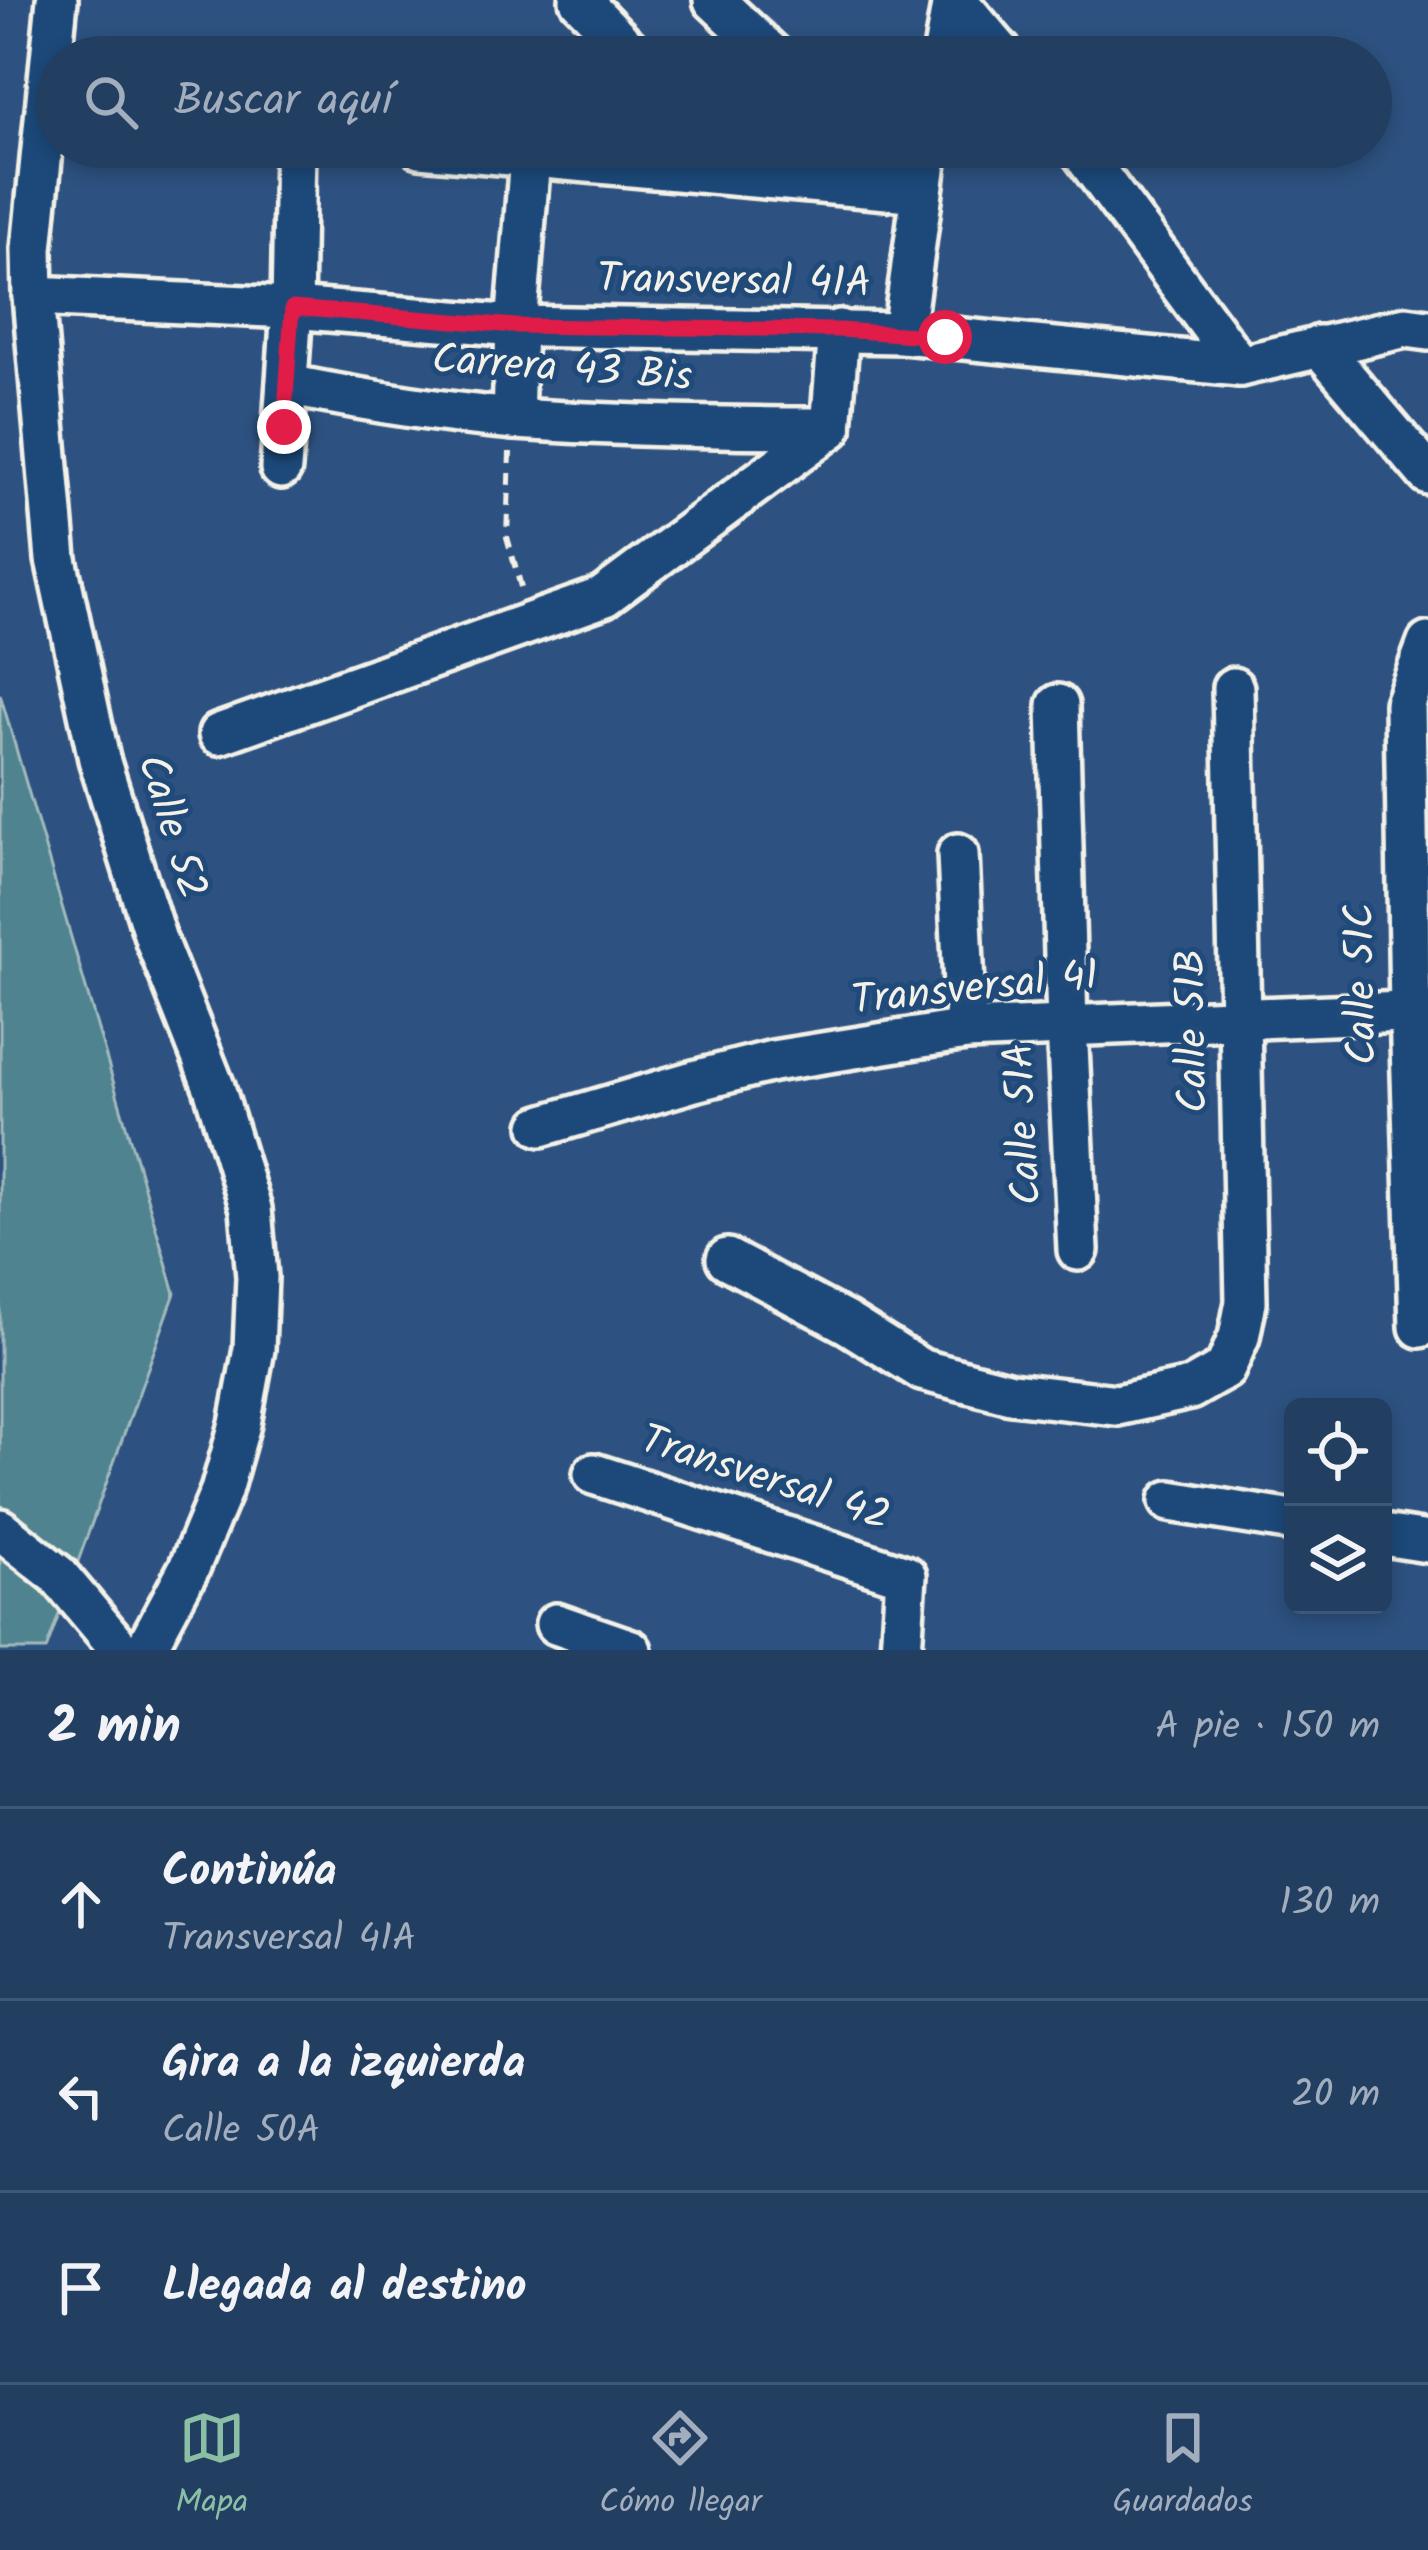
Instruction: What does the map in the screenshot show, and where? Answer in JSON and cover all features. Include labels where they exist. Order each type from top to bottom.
[{"type":"street","name":"Calle 52","points":[[53,36],[57,0]]},
{"type":"street","points":[[580,0],[615,36]]},
{"type":"street","points":[[714,0],[753,36]]},
{"type":"street","points":[[947,36],[954,0]]},
{"type":"street","points":[[954,0],[986,36]]},
{"type":"street","name":"Calle 52","points":[[40,168],[33,296],[56,559],[99,759],[156,940],[220,1107],[251,1209],[257,1277],[254,1349],[240,1424],[220,1491],[189,1568],[145,1650]]},
{"type":"street","points":[[281,468],[295,168]]},
{"type":"street","points":[[513,419],[529,168]]},
{"type":"street","points":[[646,168],[916,191]]},
{"type":"street","points":[[743,168],[751,177]]},
{"type":"street","points":[[891,168],[916,191]]},
{"type":"street","points":[[903,333],[922,168]]},
{"type":"street","points":[[1094,168],[1240,366]]},
{"type":"street","name":"Transversal 41A","points":[[33,296],[292,308],[516,326],[903,333],[1240,366],[1406,327],[1428,330]]},
{"type":"street","points":[[219,734],[603,597],[831,428],[839,330]]},
{"type":"street","points":[[1319,346],[1428,474]]},
{"type":"street","name":"Carrera 43 Bis","points":[[287,385],[383,404],[513,419],[831,428]]},
{"type":"street","name":"Calle 51C","points":[[1420,1327],[1416,709],[1428,643]]},
{"type":"street","name":"Calle 51B","points":[[727,1259],[847,1323],[922,1370],[1011,1393],[1117,1405],[1190,1389],[1226,1369],[1246,1301],[1233,688]]},
{"type":"street","name":"Calle 51A","points":[[1058,705],[1078,1250]]},
{"type":"street","points":[[958,854],[966,1030]]},
{"type":"street","name":"Transversal 41","points":[[541,1126],[773,1061],[966,1030],[1419,1011]]},
{"type":"street","name":"Transversal 42","points":[[594,1474],[907,1576],[901,1650]]},
{"type":"street","points":[[1170,1501],[1284,1520]]},
{"type":"street","points":[[0,1529],[58,1575],[121,1650]]},
{"type":"street","points":[[1392,1536],[1428,1542]]},
{"type":"street","points":[[556,1624],[631,1650]]},
{"type":"path","points":[[513,419],[507,537],[531,623]]},
{"type":"green space","points":[[0,694],[175,1293],[46,1650],[0,1650]]},
{"type":"route","points":[[284,427],[292,308],[516,326],[839,330],[945,337]]}]
